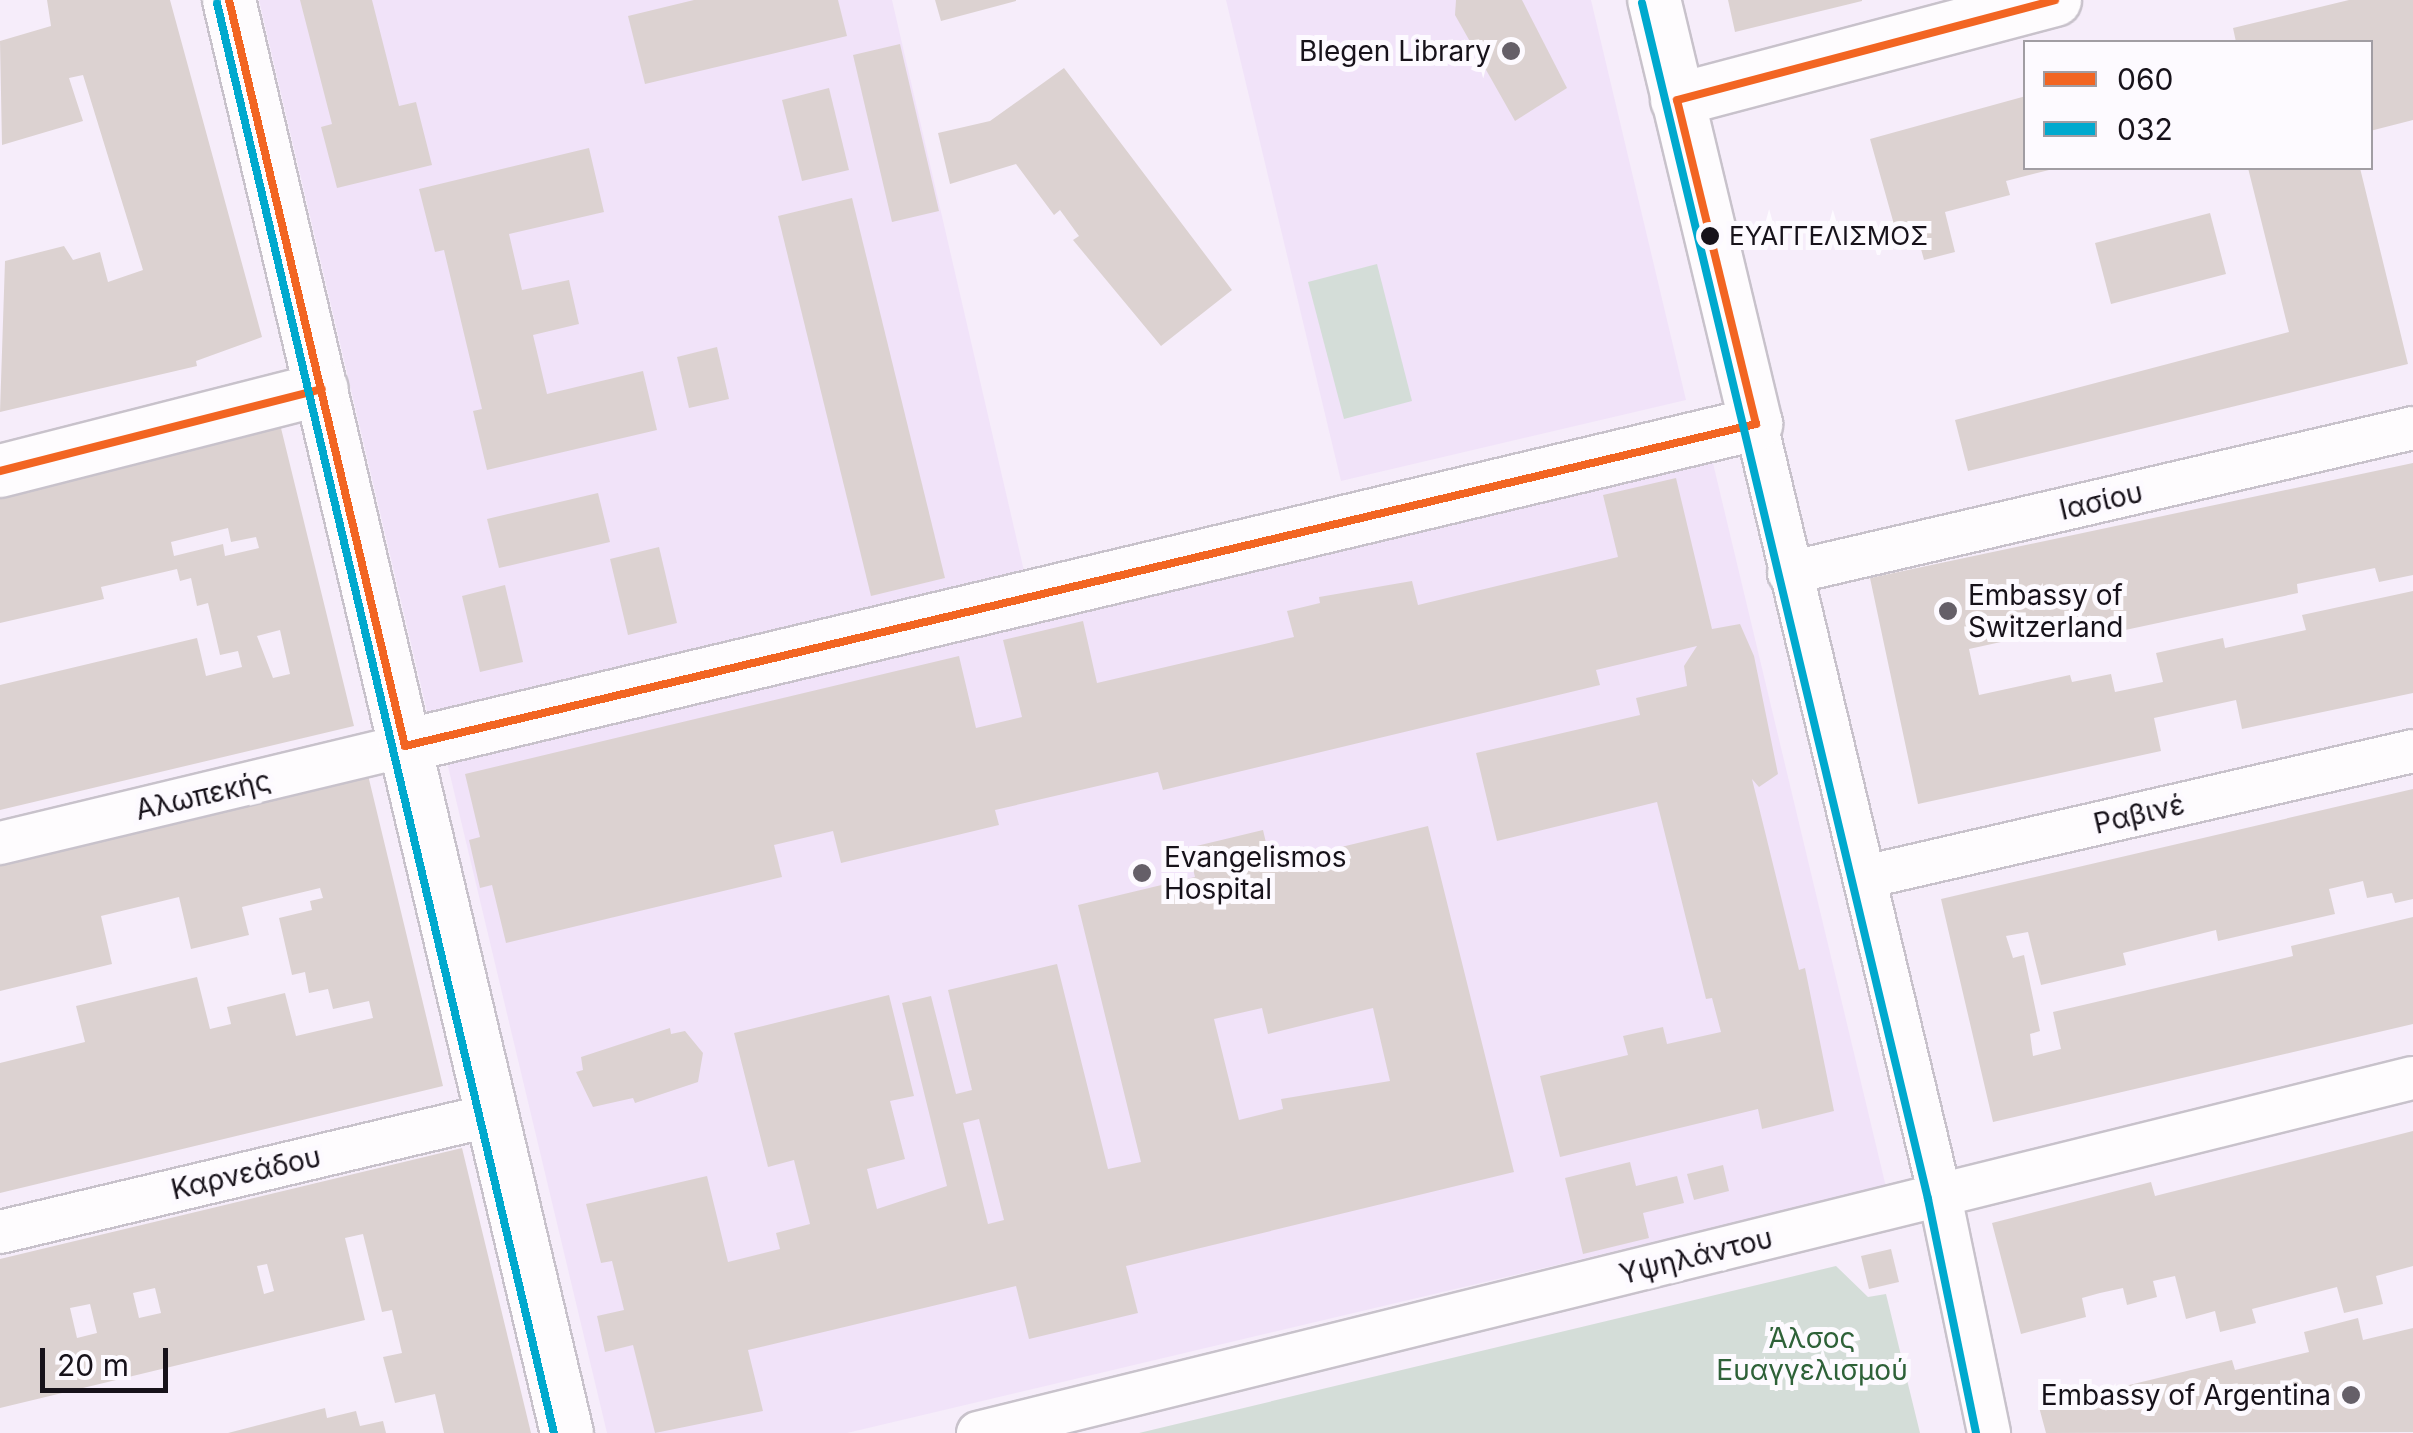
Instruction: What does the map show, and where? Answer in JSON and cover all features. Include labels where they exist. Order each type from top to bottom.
[{"type":"street","points":[[230,0],[567,1433]]},
{"type":"street","points":[[1654,0],[1940,1196],[1988,1433]]},
{"type":"street","points":[[1677,100],[2058,1]]},
{"type":"street","points":[[0,471],[322,389]]},
{"type":"street","points":[[405,746],[1756,424]]},
{"type":"street","name":"Ιασίου","points":[[1789,572],[2413,428]]},
{"type":"street","name":"Αλωπεκής","points":[[0,843],[405,746]]},
{"type":"street","name":"Ραβινέ","points":[[1865,877],[2413,750]]},
{"type":"street","name":"Υψηλάντου","points":[[978,1433],[2413,1078]]},
{"type":"street","name":"Καρνεάδου","points":[[0,1232],[492,1115]]},
{"type":"shaded area","points":[[259,0],[892,0],[1024,571],[428,715]]},
{"type":"shaded area","points":[[1226,0],[1591,0],[1686,400],[1341,481]]},
{"type":"shaded area","name":"Evangelismos Hospital","points":[[1712,459],[1886,1187],[847,1433],[607,1433],[446,758]]},
{"type":"green space","points":[[1377,264],[1412,401],[1344,419],[1308,282]]},
{"type":"green space","name":"Άλσος Ευαγγελισμού","points":[[1836,1266],[1868,1297],[1886,1294],[1920,1433],[1139,1433]]},
{"type":"building","points":[[47,0],[170,0],[262,337],[196,361],[197,366],[0,412],[5,261],[64,246],[73,260],[100,252],[108,282],[143,270],[83,75],[69,78],[83,121],[2,145],[0,41],[51,26]]},
{"type":"building","points":[[300,0],[372,0],[399,106],[416,102],[432,165],[337,188],[321,127],[332,124]]},
{"type":"building","points":[[694,0],[838,0],[847,36],[645,84],[628,16]]},
{"type":"building","points":[[935,0],[1016,0],[1016,1],[941,21]]},
{"type":"building","name":"Blegen Library","points":[[1456,0],[1522,0],[1567,88],[1515,121],[1455,15]]},
{"type":"building","points":[[1728,0],[1862,0],[1862,1],[1735,32]]},
{"type":"building","points":[[2349,0],[2413,0],[2413,120],[2373,130],[2373,40],[2236,40],[2233,28]]},
{"type":"building","points":[[900,44],[939,211],[892,222],[853,55]]},
{"type":"building","points":[[1064,68],[1232,290],[1161,346],[1073,240],[1079,236],[1060,210],[1054,215],[1016,164],[950,184],[938,133],[990,121]]},
{"type":"building","points":[[829,88],[849,170],[802,181],[782,100]]},
{"type":"building","points":[[2023,97],[2023,170],[2049,170],[2006,181],[2010,195],[1945,212],[1955,252],[1924,260],[1914,223],[1895,228],[1870,139]]},
{"type":"building","points":[[589,148],[604,212],[509,234],[522,290],[569,280],[579,324],[533,335],[547,394],[643,371],[657,430],[487,470],[473,411],[482,409],[444,250],[435,252],[419,189]]},
{"type":"building","points":[[2248,170],[2360,170],[2408,364],[1968,471],[1955,420],[2289,332]]},
{"type":"building","points":[[852,198],[945,578],[871,596],[778,216]]},
{"type":"building","points":[[2210,213],[2226,274],[2111,304],[2095,243]]},
{"type":"building","points":[[717,347],[729,399],[689,408],[677,357]]},
{"type":"building","points":[[280,424],[354,726],[0,810],[0,685],[197,638],[206,676],[242,667],[238,651],[220,655],[208,603],[197,606],[191,578],[180,581],[177,569],[101,587],[104,599],[0,623],[0,490]],"holes":[[[228,528],[231,542],[256,537],[259,548],[225,556],[223,544],[174,556],[171,542]],[[280,630],[290,674],[273,678],[257,636]]]},
{"type":"building","points":[[2413,463],[2413,575],[2379,582],[2375,568],[2297,584],[2298,593],[2069,642],[2063,616],[2043,620],[2046,632],[1969,649],[1979,695],[2070,675],[2072,682],[2111,674],[2115,692],[2163,682],[2156,653],[2223,638],[2225,648],[2306,630],[2302,615],[2413,591],[2413,693],[2242,729],[2236,700],[2154,718],[2161,751],[1918,804],[1870,578]]},
{"type":"building","points":[[1676,478],[1712,629],[1740,624],[1754,656],[1778,774],[1759,787],[1752,779],[1799,970],[1805,968],[1834,1111],[1762,1129],[1758,1109],[1560,1157],[1540,1076],[1628,1055],[1623,1036],[1663,1027],[1667,1044],[1721,1032],[1712,998],[1706,999],[1657,802],[1497,841],[1476,753],[1640,715],[1636,698],[1687,686],[1684,666],[1697,646],[1596,670],[1600,685],[1163,790],[1158,772],[995,810],[999,825],[841,863],[833,831],[774,845],[782,877],[506,943],[492,885],[480,888],[469,840],[480,837],[465,774],[959,656],[976,728],[1022,717],[1003,640],[1083,621],[1097,683],[1294,637],[1287,611],[1320,603],[1319,597],[1412,581],[1418,605],[1618,557],[1603,495]]},
{"type":"building","points":[[598,493],[610,542],[499,568],[487,519]]},
{"type":"building","points":[[659,547],[677,623],[628,635],[610,559]]},
{"type":"building","points":[[505,585],[523,662],[480,672],[462,596]]},
{"type":"building","points":[[368,775],[443,1086],[0,1193],[0,1063],[85,1042],[76,1006],[197,977],[210,1029],[231,1024],[227,1007],[285,993],[296,1036],[373,1018],[369,1001],[333,1009],[328,989],[309,993],[305,972],[292,975],[279,918],[312,910],[310,901],[323,898],[320,888],[242,907],[249,935],[191,949],[179,897],[101,916],[112,964],[0,991],[0,863]]},
{"type":"building","points":[[2413,789],[2413,899],[2395,903],[2392,893],[2367,898],[2363,881],[2329,889],[2335,914],[2218,941],[2216,930],[2123,953],[2126,965],[2041,985],[2028,932],[2006,936],[2013,958],[2024,955],[2040,1031],[2030,1034],[2033,1056],[2061,1049],[2053,1012],[2293,956],[2291,946],[2413,917],[2413,1024],[1993,1122],[1941,899]]},
{"type":"building","points":[[1428,826],[1514,1172],[1126,1266],[1138,1313],[1029,1339],[1016,1286],[748,1350],[763,1411],[655,1433],[633,1345],[605,1352],[597,1316],[624,1310],[612,1261],[601,1263],[586,1204],[707,1176],[728,1262],[780,1249],[776,1233],[810,1224],[794,1160],[768,1167],[734,1033],[889,995],[914,1096],[890,1101],[905,1159],[867,1169],[877,1209],[947,1186],[902,1003],[931,996],[956,1094],[972,1090],[948,990],[1057,964],[1108,1169],[1141,1162],[1078,905],[1195,877],[1188,848],[1263,830],[1271,864]],"holes":[[[1262,1008],[1268,1034],[1373,1008],[1390,1081],[1281,1099],[1283,1109],[1239,1120],[1214,1019]],[[979,1119],[1004,1220],[988,1224],[963,1123]]]},
{"type":"building","points":[[670,1028],[671,1034],[685,1031],[703,1053],[698,1082],[635,1103],[633,1098],[593,1107],[576,1072],[583,1070],[581,1057]]},
{"type":"building","points":[[2413,1131],[2413,1266],[2376,1276],[2383,1304],[2344,1313],[2337,1287],[2252,1309],[2256,1323],[2220,1332],[2215,1311],[2186,1319],[2175,1276],[2153,1281],[2157,1297],[2127,1305],[2123,1288],[2100,1293],[2082,1298],[2086,1317],[2021,1334],[1992,1223],[2151,1182],[2155,1196]]},
{"type":"building","points":[[462,1148],[531,1433],[444,1433],[435,1394],[395,1403],[383,1357],[402,1353],[392,1310],[382,1312],[363,1234],[345,1238],[365,1320],[0,1408],[0,1259]],"holes":[[[267,1264],[274,1291],[264,1294],[257,1266]],[[155,1288],[161,1313],[139,1318],[133,1293]],[[90,1304],[97,1333],[77,1338],[70,1308]]]},
{"type":"building","points":[[1630,1162],[1636,1186],[1677,1176],[1684,1203],[1643,1213],[1649,1238],[1583,1254],[1565,1178]]},
{"type":"building","points":[[1723,1165],[1729,1191],[1694,1200],[1687,1174]]},
{"type":"building","points":[[1891,1249],[1899,1282],[1869,1289],[1861,1256]]},
{"type":"building","points":[[2358,1318],[2363,1340],[2413,1328],[2413,1432],[2046,1433],[2039,1407],[2232,1360],[2235,1370],[2309,1352],[2304,1332]]},
{"type":"building","points":[[325,1408],[327,1418],[356,1411],[360,1426],[383,1421],[386,1433],[228,1433]]},
{"type":"transit line","name":"060","points":[[229,0],[405,746],[1756,424],[1677,100],[2055,0]]},
{"type":"transit line","name":"032","points":[[217,3],[554,1433]]},
{"type":"transit line","name":"032","points":[[1642,3],[1928,1199],[1976,1433]]},
{"type":"transit line","name":"060","points":[[0,471],[322,389]]},
{"type":"place","name":"Blegen Library","points":[[1511,51]]},
{"type":"place","name":"ΕΥΑΓΓΕΛΙΣΜΟΣ","points":[[1710,236]]},
{"type":"place","name":"Embassy of Switzerland","points":[[1948,611]]},
{"type":"place","name":"Evangelismos Hospital","points":[[1142,873]]},
{"type":"place","name":"Embassy of Argentina","points":[[2351,1395]]}]
